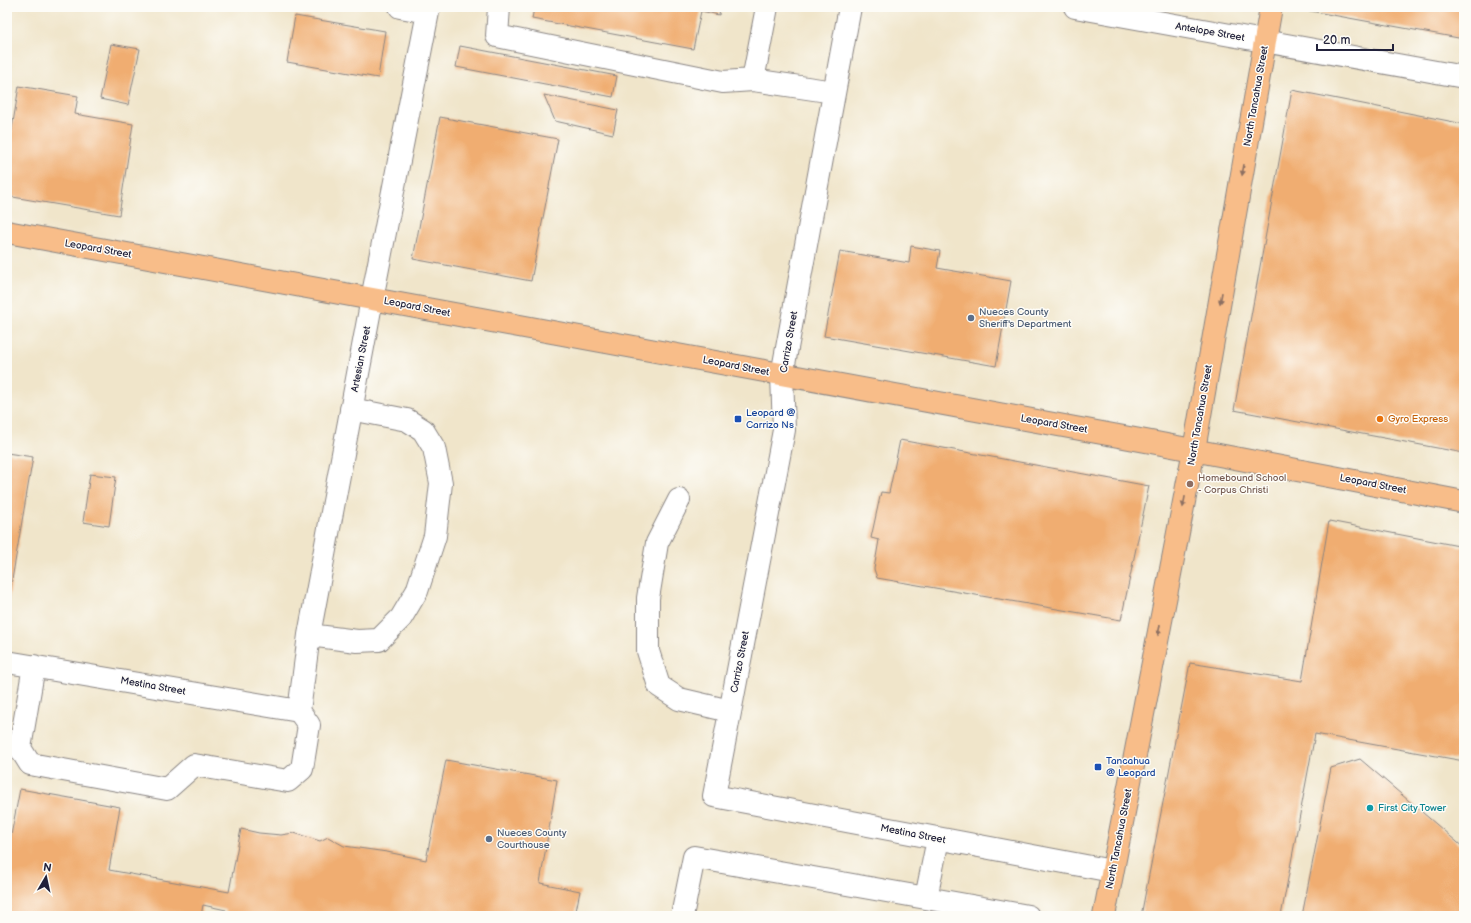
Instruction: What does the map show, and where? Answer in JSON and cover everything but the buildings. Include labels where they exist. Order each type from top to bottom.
[{"type":"main road","name":"North Tancahua Street","points":[[1104,916],[1194,450],[1271,7]]},
{"type":"main road","name":"Leopard Street","points":[[7,232],[1194,450],[1464,502]]},
{"type":"street","points":[[400,7],[428,9]]},
{"type":"street","points":[[499,7],[497,36],[723,82],[753,80],[834,92]]},
{"type":"street","points":[[753,80],[767,7]]},
{"type":"street","name":"Carrizo Street","points":[[714,796],[784,430],[782,375],[850,7]]},
{"type":"street","name":"Antelope Street","points":[[1075,7],[1464,77]]},
{"type":"street","name":"Artesian Street","points":[[299,711],[310,635],[351,409],[428,9]]},
{"type":"street","points":[[310,635],[357,641],[380,640],[401,618],[417,591],[436,536],[441,483],[434,448],[423,430],[407,420],[351,409]]},
{"type":"street","points":[[679,500],[657,543],[648,598],[648,651],[659,686],[679,699],[730,711]]},
{"type":"street","name":"Mestina Street","points":[[7,662],[299,711]]},
{"type":"street","points":[[34,666],[20,748],[30,764],[167,789],[194,765],[288,781],[302,769],[309,725],[299,711]]},
{"type":"street","name":"Mestina Street","points":[[714,796],[1112,872]]},
{"type":"street","points":[[926,898],[938,839]]},
{"type":"street","points":[[682,916],[694,857],[1028,916]]},
{"type":"place","name":"Nueces County Sheriff's Department","points":[[971,318]]},
{"type":"place","name":"Leopard @ Carrizo Ns","points":[[738,419]]},
{"type":"place","name":"Gyro Express","points":[[1380,419]]},
{"type":"place","name":"Homebound School - Corpus Christi","points":[[1190,484]]},
{"type":"place","name":"Tancahua @ Leopard","points":[[1098,767]]},
{"type":"place","name":"First City Tower","points":[[1370,808]]},
{"type":"place","name":"Nueces County Courthouse","points":[[489,839]]}]
